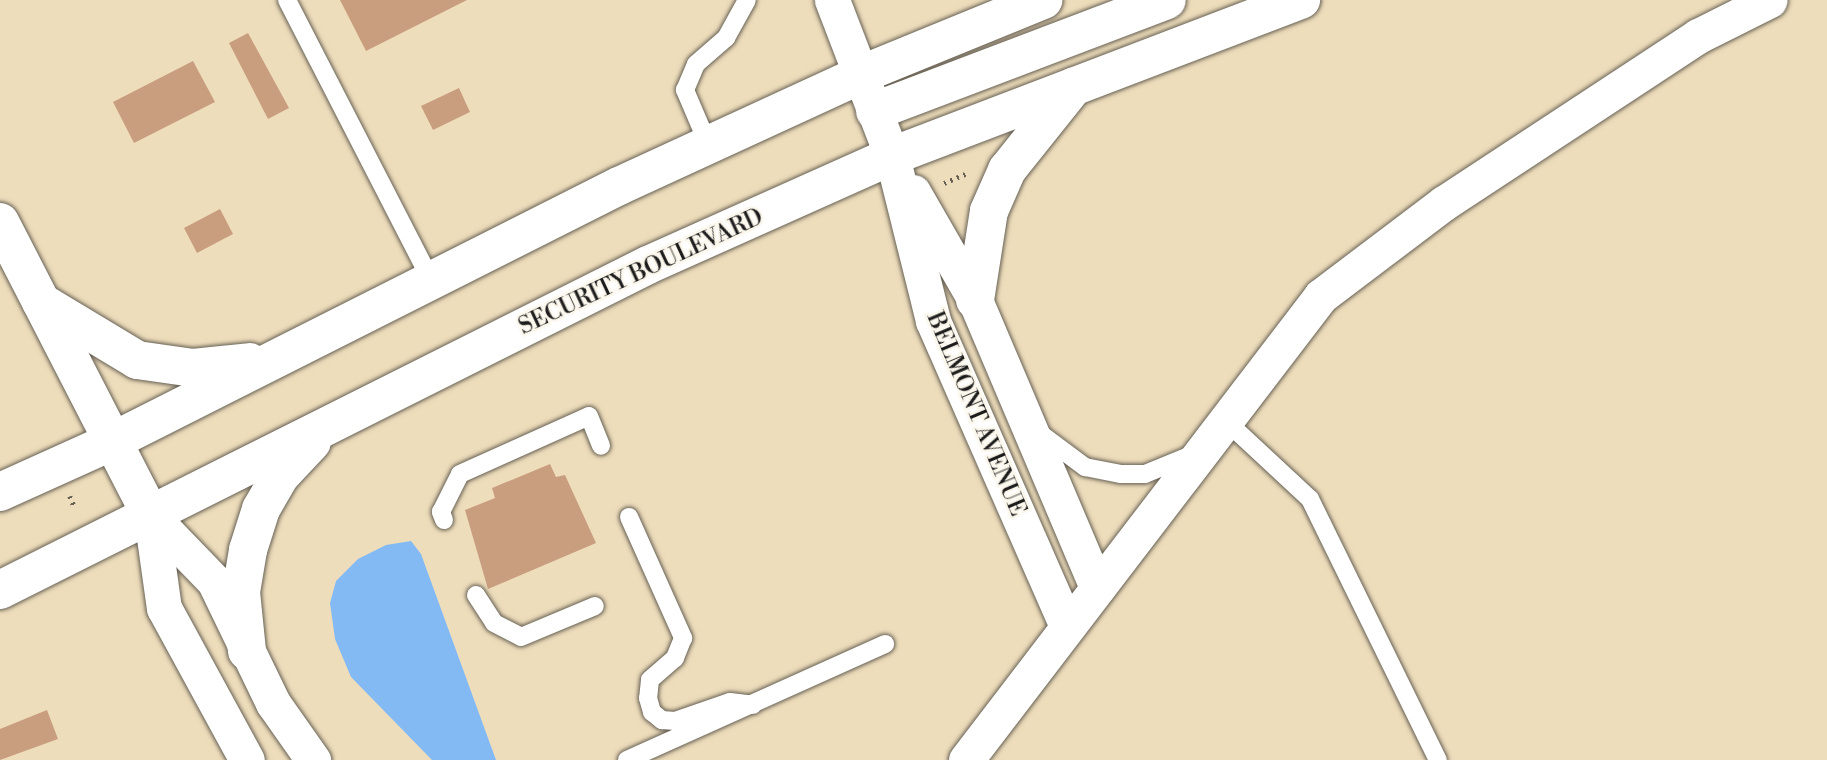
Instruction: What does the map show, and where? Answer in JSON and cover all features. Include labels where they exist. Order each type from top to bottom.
[{"type":"main road","points":[[0,492],[113,441],[708,144],[862,74],[1043,0]]},
{"type":"main road","points":[[875,111],[1167,0]]},
{"type":"main road","name":"SECURITY BOULEVARD","points":[[0,590],[648,265],[892,156],[1077,82],[1301,0]]},
{"type":"main road","points":[[975,300],[989,211],[1007,170],[1077,82]]},
{"type":"main road","points":[[0,222],[151,516]]},
{"type":"main road","points":[[41,302],[137,360],[193,368],[273,360]]},
{"type":"main road","points":[[247,650],[241,592],[261,509],[281,475],[326,426]]},
{"type":"street","name":"BELMONT AVENUE","points":[[832,0],[892,156],[933,321],[1067,626]]},
{"type":"street","points":[[966,760],[1321,296],[1356,265],[1698,36],[1770,0]]},
{"type":"street","name":"BELMONT AVENUE","points":[[892,156],[975,300],[1097,588]]},
{"type":"street","points":[[151,516],[214,581],[273,703],[313,760]]},
{"type":"street","points":[[151,516],[164,608],[247,760]]},
{"type":"lane","points":[[287,0],[431,280]]},
{"type":"lane","points":[[708,144],[685,90],[696,64],[726,38],[747,0]]},
{"type":"lane","points":[[444,520],[441,512],[460,474],[589,416],[601,446]]},
{"type":"lane","points":[[1022,416],[1057,449],[1085,467],[1145,474],[1201,451]]},
{"type":"lane","points":[[1224,420],[1310,499],[1438,760]]},
{"type":"lane","points":[[629,517],[683,638],[675,659],[650,680],[648,698],[652,712],[662,720],[675,721],[730,702],[753,705]]},
{"type":"lane","points":[[476,595],[494,623],[521,637],[595,606]]},
{"type":"lane","points":[[627,760],[730,718],[807,676],[885,644]]},
{"type":"path","points":[[937,186],[980,169]]},
{"type":"water","points":[[411,541],[421,554],[496,760],[432,760],[351,677],[335,639],[330,603],[336,581],[358,559],[386,545]]},
{"type":"building","points":[[340,0],[467,0],[366,51]]},
{"type":"building","points":[[248,33],[289,108],[268,119],[229,43]]},
{"type":"building","points":[[193,61],[215,102],[134,143],[113,102]]},
{"type":"building","points":[[459,88],[470,112],[433,130],[421,106]]},
{"type":"building","points":[[220,209],[233,234],[197,253],[184,228]]},
{"type":"building","points":[[550,464],[556,477],[565,475],[596,543],[488,589],[465,510],[495,498],[492,488]]},
{"type":"building","points":[[47,710],[58,739],[0,760],[0,729]]}]
